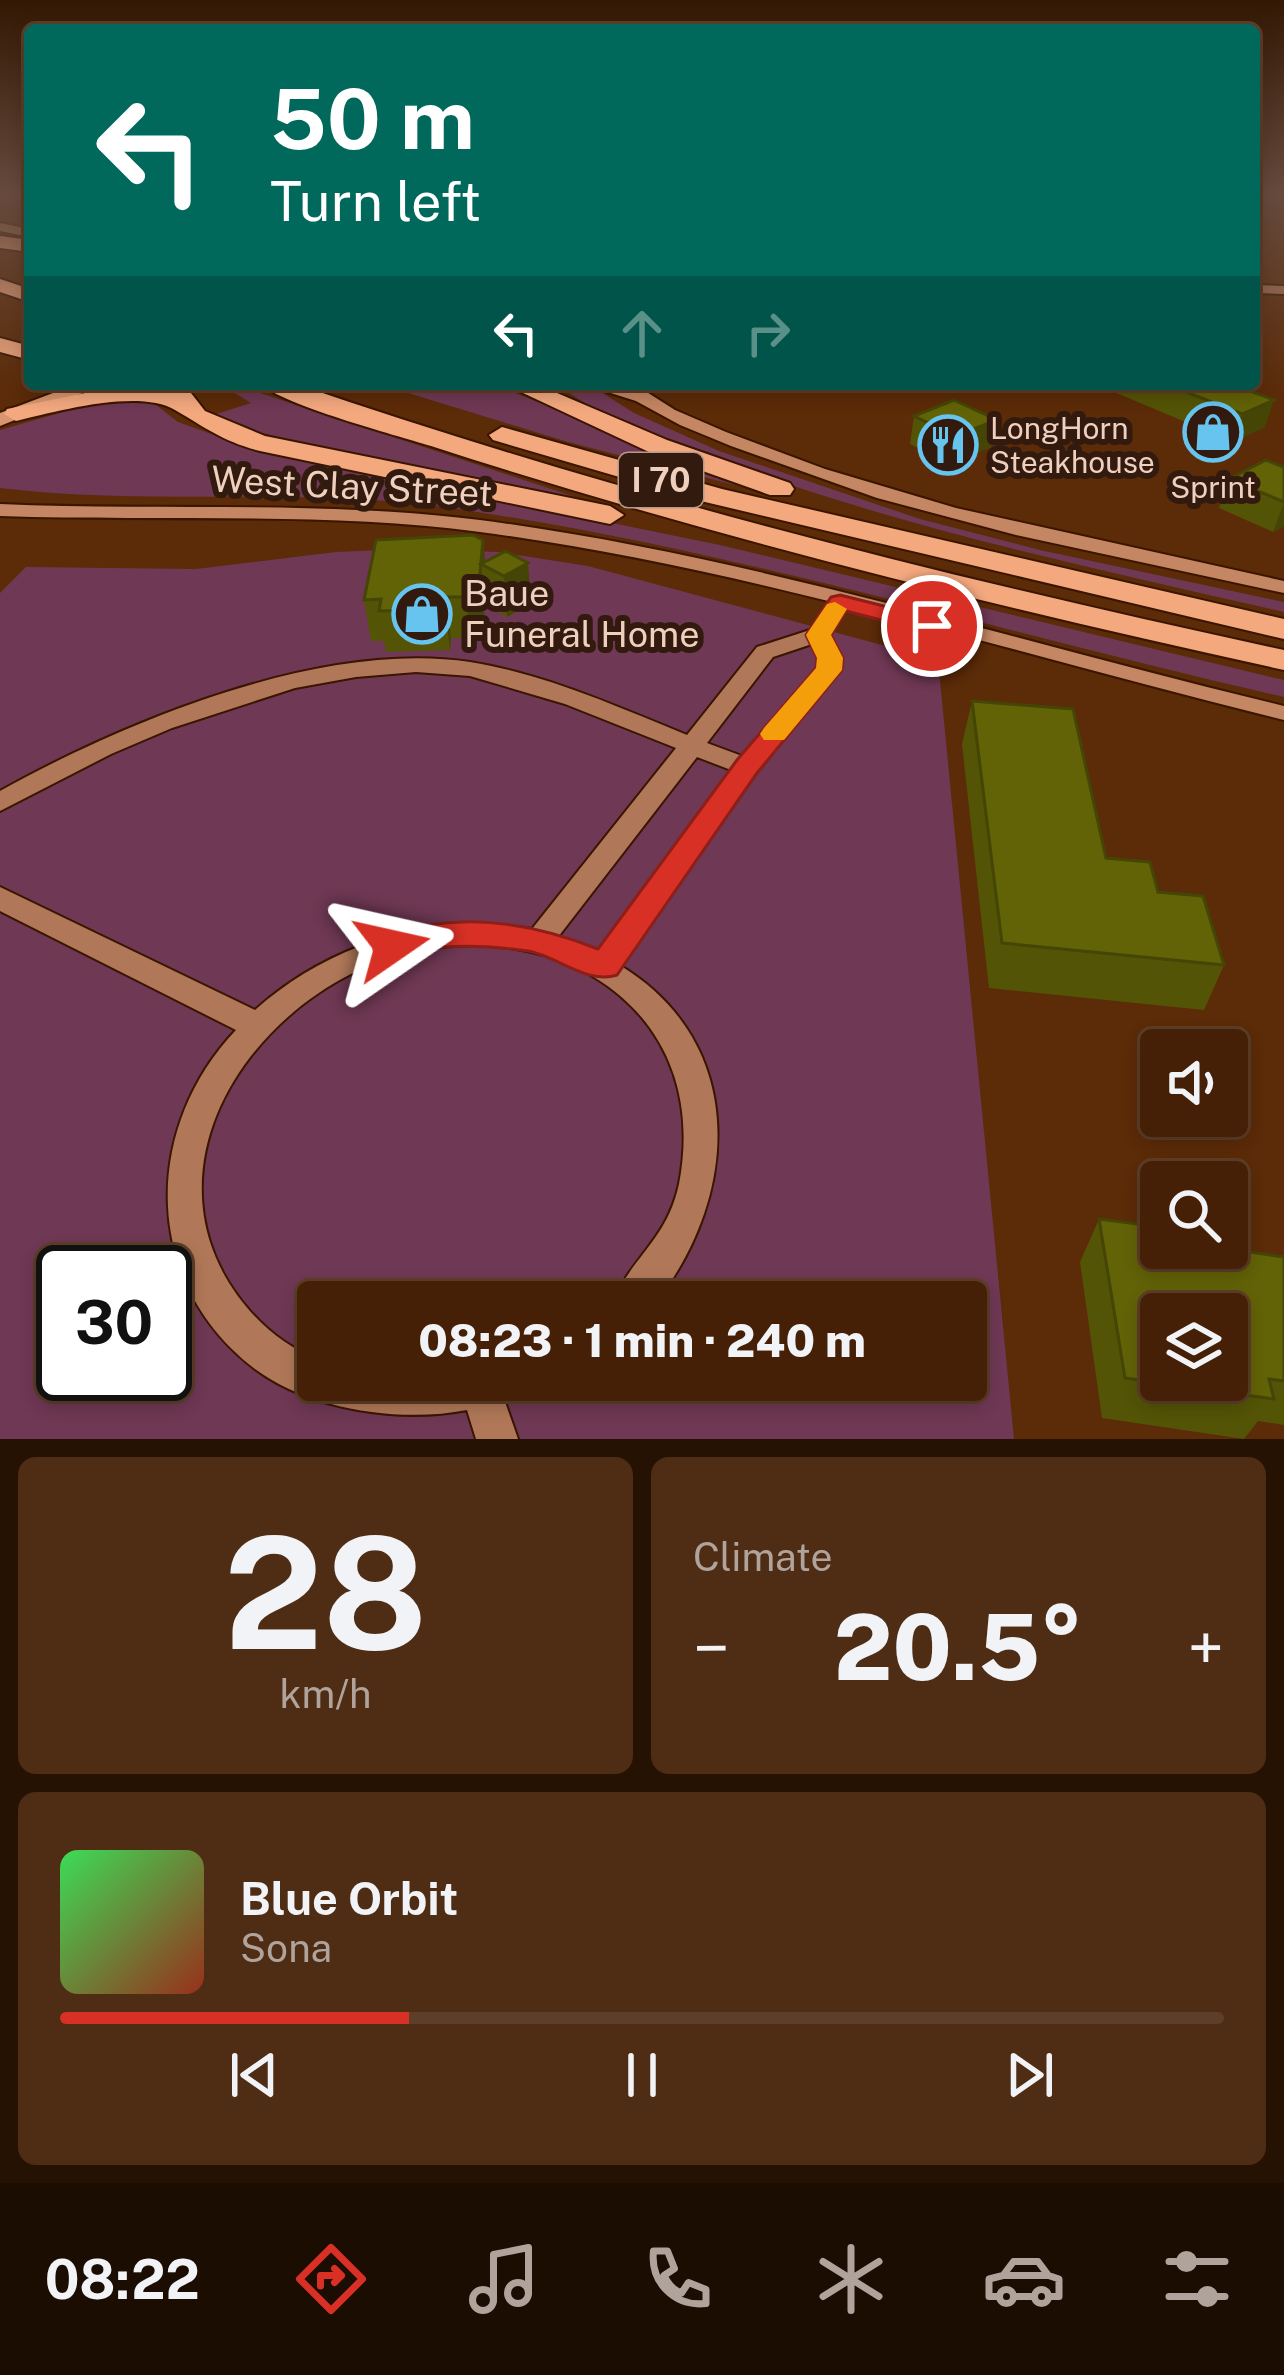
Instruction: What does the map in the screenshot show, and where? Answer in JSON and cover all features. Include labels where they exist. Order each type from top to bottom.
[{"type":"highway","name":"I 70","points":[[291,390],[548,475],[890,568],[1284,660]]},
{"type":"highway","name":"I 70","points":[[361,390],[715,496],[1284,629]]},
{"type":"highway","points":[[530,390],[680,454],[933,536],[985,560]]},
{"type":"highway","points":[[5,412],[109,394],[178,394],[206,423],[260,442],[717,538],[890,568]]},
{"type":"main road","points":[[5,412],[37,390]]},
{"type":"main road","points":[[5,412],[76,390]]},
{"type":"street","points":[[631,390],[712,433],[866,490],[1051,539],[1284,587]]},
{"type":"street","name":"West Clay Street","points":[[0,510],[327,514],[441,521],[630,554],[1284,713]]},
{"type":"street","points":[[540,940],[765,652],[818,635],[840,602]]},
{"type":"street","points":[[605,966],[747,766],[829,670],[830,658],[818,635]]},
{"type":"street","points":[[0,802],[117,744],[231,701],[305,678],[430,664],[471,669],[747,766]]},
{"type":"street","points":[[0,898],[255,1025]]},
{"type":"street","points":[[297,1367],[244,1336],[201,1277],[183,1210],[188,1143],[214,1079],[255,1025],[305,984],[362,954],[422,937],[482,932],[540,940],[605,966],[650,1002],[684,1051],[702,1109],[700,1174],[676,1242],[647,1281]]},
{"type":"street","points":[[493,1401],[496,1439]]},
{"type":"shaded area","points":[[230,390],[251,390],[578,498],[572,503],[240,428],[213,415],[251,403]]},
{"type":"shaded area","points":[[399,390],[508,390],[762,492],[568,442]]},
{"type":"shaded area","points":[[565,390],[598,390],[634,413],[719,451],[920,519],[1284,602],[1284,612],[879,513],[697,453]]},
{"type":"shaded area","points":[[105,400],[151,401],[178,422],[259,451],[720,545],[1284,680],[1284,697],[761,568],[550,524],[389,501],[111,496],[0,488],[0,430]]},
{"type":"shaded area","points":[[336,552],[499,552],[588,566],[938,660],[1014,1439],[0,1439],[0,593],[26,567],[196,569]]},
{"type":"building","points":[[1181,390],[1248,390],[1274,400],[1242,414]]},
{"type":"building","points":[[954,400],[997,420],[956,436],[914,416]]},
{"type":"building","points":[[1266,460],[1284,467],[1284,502],[1229,479]]},
{"type":"building","points":[[473,535],[483,540],[479,584],[466,597],[446,597],[445,609],[379,611],[381,599],[364,600],[376,540]]},
{"type":"building","points":[[506,551],[528,563],[504,576],[481,564]]},
{"type":"building","points":[[972,701],[1073,709],[1106,858],[1150,862],[1158,892],[1203,896],[1224,965],[1002,943]]},
{"type":"building","points":[[1099,1219],[1140,1224],[1140,1269],[1248,1269],[1248,1252],[1284,1257],[1284,1381],[1269,1379],[1274,1399],[1248,1395],[1248,1293],[1140,1293],[1140,1380],[1125,1378]]},
{"type":"slow traffic","points":[[774,734],[829,670],[830,658],[818,635],[835,609]]},
{"type":"place","name":"Sprint","points":[[1213,432]]},
{"type":"place","name":"LongHorn Steakhouse","points":[[948,445]]},
{"type":"place","name":"Baue Funeral Home","points":[[422,614]]},
{"type":"route","points":[[392,946],[422,937],[482,932],[540,940],[605,966],[747,766],[829,670],[830,658],[818,635],[840,602],[932,626]]}]
